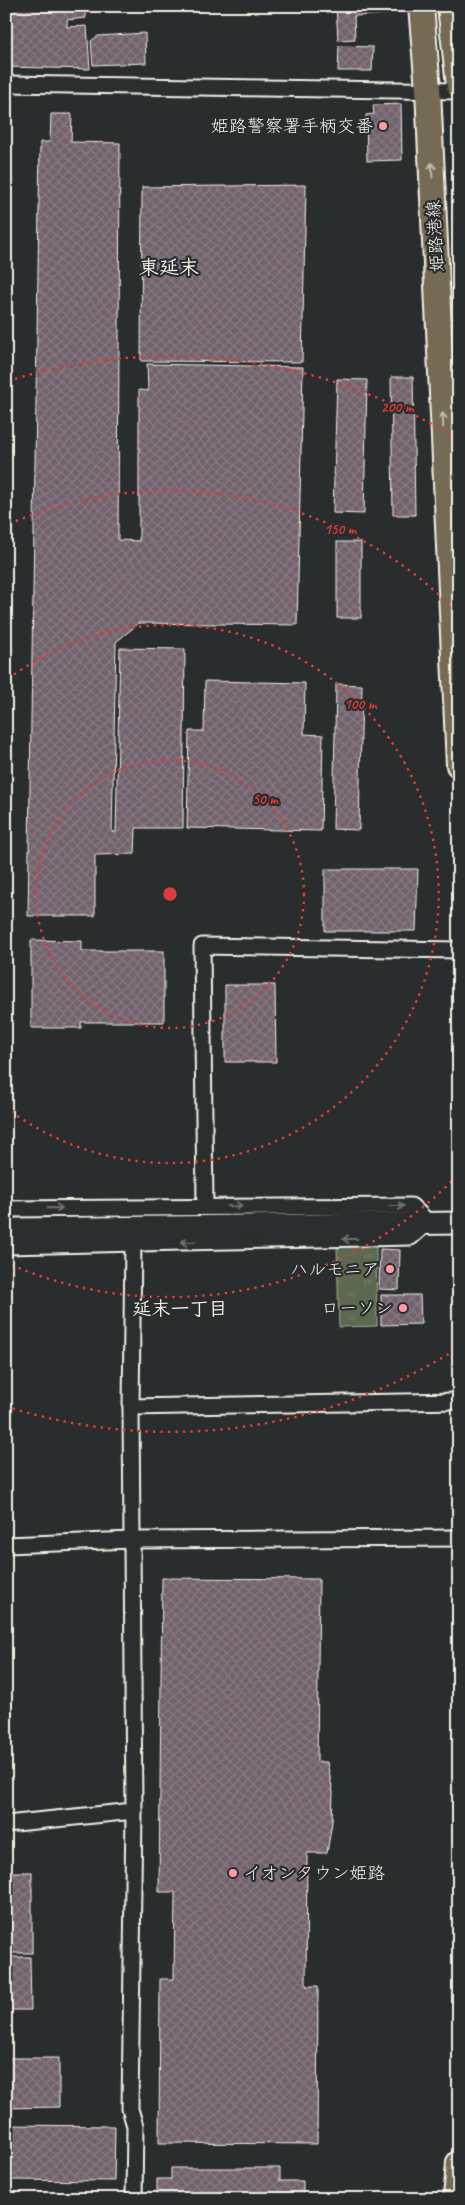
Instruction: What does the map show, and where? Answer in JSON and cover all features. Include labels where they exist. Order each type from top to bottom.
[{"type":"main road","name":"姫路港線","points":[[421,6],[428,89],[459,766]]},
{"type":"main road","points":[[450,6],[459,86]]},
{"type":"main road","points":[[456,2199],[459,2163]]},
{"type":"street","points":[[6,84],[459,90]]},
{"type":"street","points":[[205,1206],[202,946],[459,950]]},
{"type":"street","points":[[6,1208],[411,1206],[428,1222]]},
{"type":"street","points":[[12,1237],[132,1243],[411,1237],[428,1222]]},
{"type":"street","points":[[12,1237],[428,1222],[459,1223]]},
{"type":"street","points":[[132,1243],[131,1408],[134,1811],[130,2109],[135,2126],[134,2199]]},
{"type":"street","points":[[131,1408],[459,1401]]},
{"type":"street","points":[[6,1545],[132,1540],[459,1538]]},
{"type":"street","points":[[6,1824],[134,1811]]},
{"type":"green space","points":[[376,1246],[377,1326],[339,1327],[337,1247]]},
{"type":"building","points":[[7,6],[85,6],[86,18],[67,20],[67,27],[87,26],[90,69],[6,67],[6,32],[9,31]]},
{"type":"building","points":[[336,6],[389,6],[389,14],[354,16],[355,39],[338,40]]},
{"type":"building","points":[[145,33],[146,63],[93,65],[91,41],[98,36]]},
{"type":"building","points":[[339,46],[373,47],[372,71],[338,71]]},
{"type":"building","points":[[401,104],[402,160],[367,161],[366,115],[374,114],[373,105]]},
{"type":"building","points":[[51,114],[72,114],[71,142],[120,143],[118,540],[139,541],[139,390],[148,391],[147,364],[303,367],[297,625],[139,623],[116,642],[112,832],[116,832],[120,648],[185,649],[183,828],[136,828],[135,854],[95,855],[95,916],[28,916],[40,142],[50,142]]},
{"type":"building","points":[[306,185],[302,362],[141,361],[142,187]]},
{"type":"building","points":[[391,377],[413,377],[415,515],[393,515]]},
{"type":"building","points":[[337,379],[367,380],[364,514],[333,513]]},
{"type":"building","points":[[337,542],[361,542],[361,618],[337,618]]},
{"type":"building","points":[[205,681],[305,683],[304,734],[323,735],[321,831],[187,828],[189,731],[204,731]]},
{"type":"building","points":[[336,684],[362,685],[359,830],[333,829]]},
{"type":"building","points":[[325,869],[418,869],[416,931],[325,931]]},
{"type":"building","points":[[31,940],[82,941],[82,951],[164,951],[164,1022],[81,1022],[81,1028],[31,1028]]},
{"type":"building","points":[[225,985],[275,985],[276,1062],[225,1062]]},
{"type":"building","points":[[380,1249],[400,1250],[399,1290],[379,1289]]},
{"type":"building","points":[[381,1295],[420,1295],[421,1324],[381,1325]]},
{"type":"building","name":"イオンタウン姫路","points":[[162,1578],[319,1579],[317,1762],[327,1762],[333,1792],[332,1822],[327,1853],[307,1853],[306,1986],[318,1986],[317,2144],[159,2143],[160,1979],[174,1979],[175,1892],[159,1892]]},
{"type":"building","points":[[6,1872],[32,1872],[32,1953],[6,1953]]},
{"type":"building","points":[[6,1957],[30,1957],[31,2010],[6,2010]]},
{"type":"building","points":[[6,2058],[59,2058],[59,2107],[6,2108]]},
{"type":"building","points":[[6,2125],[115,2126],[114,2181],[6,2180]]},
{"type":"building","points":[[171,2168],[280,2168],[280,2181],[303,2181],[303,2199],[157,2199],[157,2179],[171,2179]]},
{"type":"place","name":"姫路警察署手柄交番","points":[[383,126]]},
{"type":"place","name":"ハルモニア","points":[[390,1269]]},
{"type":"place","name":"ローソン","points":[[403,1308]]},
{"type":"place","name":"イオンタウン姫路","points":[[233,1873]]},
{"type":"district","name":"東延末","points":[[169,267]]},
{"type":"district","name":"延末一丁目","points":[[180,1309]]}]
